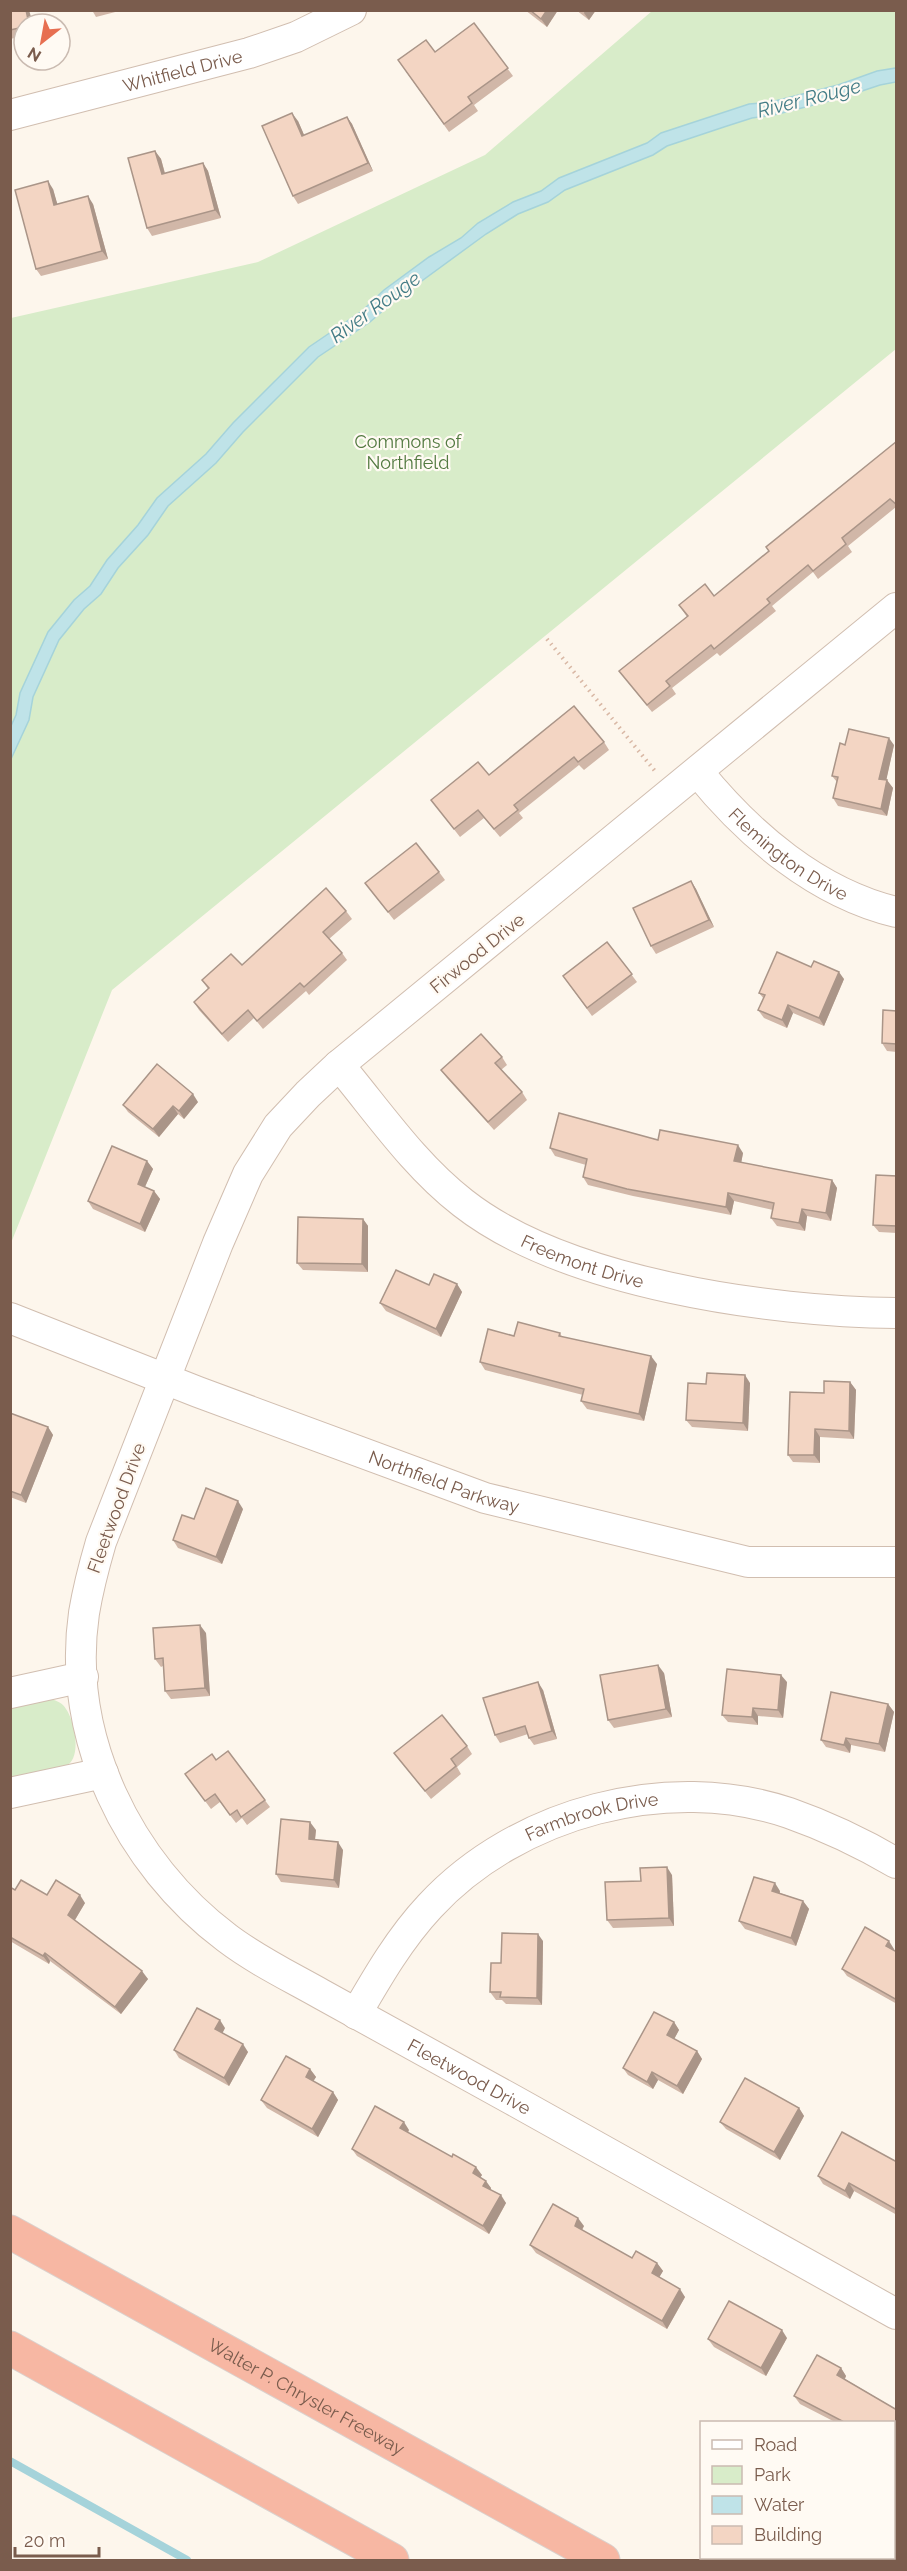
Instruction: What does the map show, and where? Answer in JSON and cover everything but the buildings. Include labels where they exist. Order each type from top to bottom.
[{"type":"highway","name":"Walter P. Chrysler Freeway","points":[[10,2232],[603,2560]]},
{"type":"highway","points":[[10,2348],[392,2560]]},
{"type":"street","name":"Whitfield Drive","points":[[10,115],[249,52],[296,37],[351,10]]},
{"type":"street","name":"Firwood Drive","points":[[164,1379],[236,1200],[259,1155],[278,1126],[308,1094],[339,1065],[897,608]]},
{"type":"street","name":"Flemington Drive","points":[[698,772],[719,798],[762,840],[811,875],[879,908],[897,912]]},
{"type":"street","name":"Freemont Drive","points":[[339,1065],[436,1181],[491,1223],[530,1242],[575,1261],[694,1292],[783,1306],[897,1313]]},
{"type":"street","name":"Northfield Parkway","points":[[10,1318],[164,1379],[485,1498],[748,1562],[897,1562]]},
{"type":"street","name":"Fleetwood Drive","points":[[164,1379],[101,1542],[91,1576],[84,1615],[82,1645],[87,1713],[103,1773],[128,1827],[145,1855],[195,1912],[228,1939],[258,1959],[897,2314]]},
{"type":"street","points":[[10,1693],[83,1677]]},
{"type":"street","points":[[10,1792],[103,1773]]},
{"type":"street","name":"Farmbrook Drive","points":[[356,2014],[406,1933],[431,1904],[460,1878],[523,1836],[556,1820],[600,1806],[642,1800],[698,1798],[742,1802],[799,1817],[832,1830],[897,1863]]},
{"type":"path","points":[[547,639],[660,779]]},
{"type":"green space","name":"Commons of Northfield","points":[[652,11],[896,11],[896,349],[112,990],[11,1243],[11,318],[258,262],[485,155]]},
{"type":"green space","points":[[51,1699],[63,1705],[72,1721],[76,1744],[73,1758],[65,1766],[11,1777],[10,1708]]},
{"type":"water","name":"River Rouge","points":[[896,68],[896,82],[727,126],[667,146],[653,155],[565,190],[548,202],[518,214],[486,234],[393,302],[370,322],[318,357],[243,432],[216,463],[168,506],[148,535],[118,568],[101,594],[84,609],[59,640],[33,697],[29,720],[11,759],[11,726],[16,715],[20,693],[48,632],[74,600],[90,586],[107,560],[138,525],[157,498],[206,454],[233,423],[309,347],[362,311],[384,290],[429,257],[461,238],[478,223],[513,202],[541,191],[559,178],[647,143],[661,133],[749,104],[771,102],[838,85],[877,71]]},
{"type":"waterway","points":[[10,2461],[187,2560]]}]
